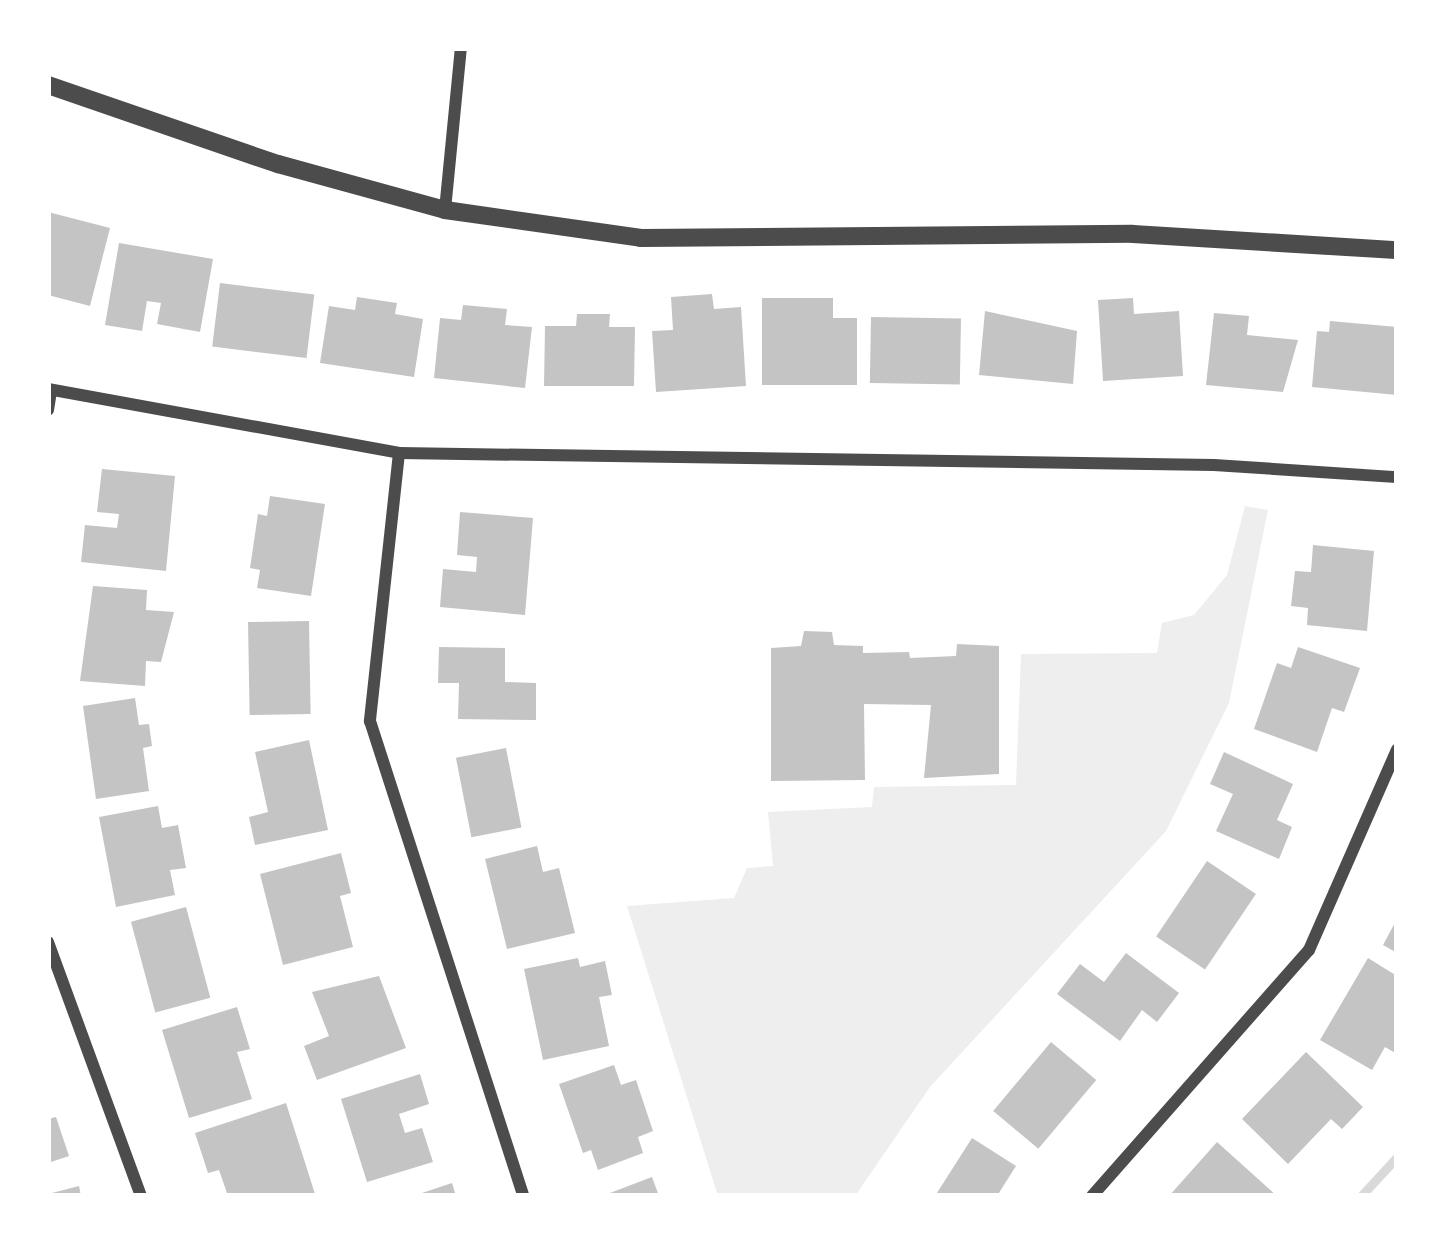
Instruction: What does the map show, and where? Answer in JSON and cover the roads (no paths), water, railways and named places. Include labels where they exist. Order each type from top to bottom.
[{"type":"street","points":[[445,210],[460,48]]},
{"type":"street","points":[[48,86],[278,164],[445,210],[640,238],[1133,234],[1397,250]]},
{"type":"street","points":[[48,410],[50,390],[399,453],[1214,465],[1397,477]]},
{"type":"street","points":[[399,453],[370,721],[523,1196]]},
{"type":"street","points":[[1092,1196],[1309,950],[1397,750]]},
{"type":"street","points":[[48,942],[141,1196]]},
{"type":"waterway","points":[[1361,1196],[1397,1157]]}]
